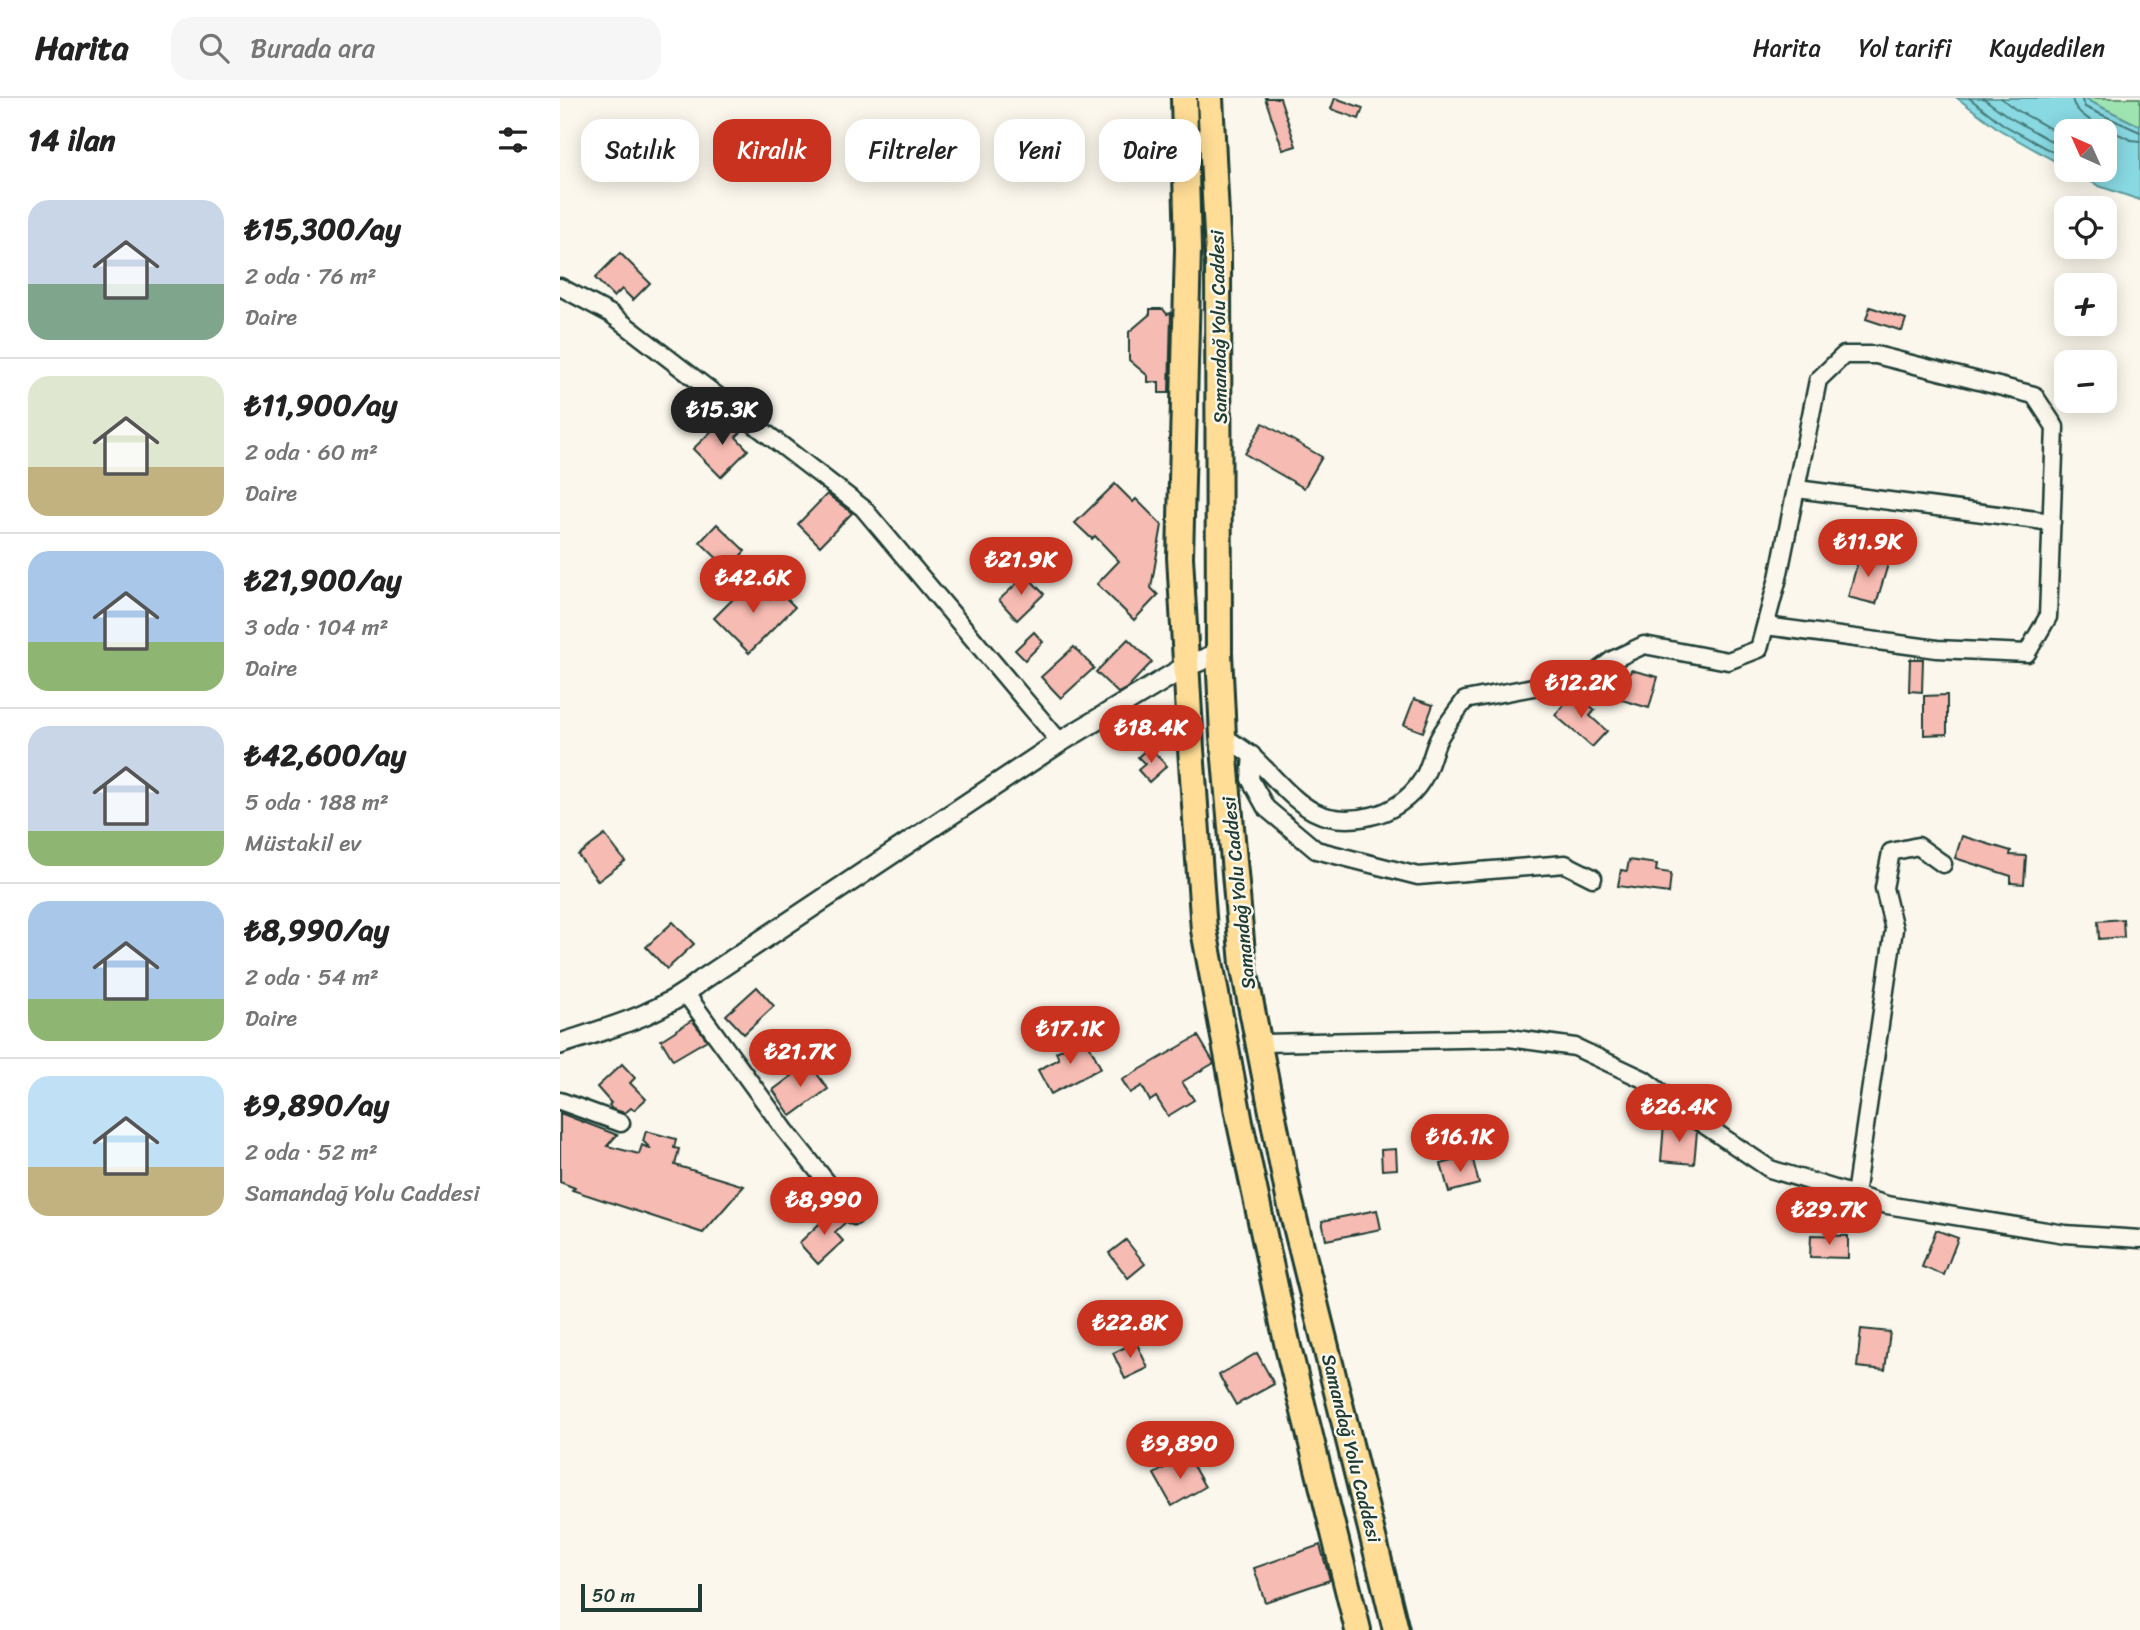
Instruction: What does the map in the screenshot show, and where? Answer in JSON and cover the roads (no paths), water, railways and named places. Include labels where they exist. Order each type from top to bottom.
[{"type":"highway","name":"Samandağ Yolu Caddesi","points":[[1184,98],[1188,249],[1180,557],[1185,667],[1206,943],[1240,1123],[1288,1347],[1358,1630]]},
{"type":"highway","name":"Samandağ Yolu Caddesi","points":[[1210,98],[1218,254],[1219,653],[1223,736],[1243,964],[1289,1198],[1396,1630]]},
{"type":"street","points":[[560,287],[611,314],[863,508],[1060,742]]},
{"type":"street","points":[[1223,736],[1252,755],[1289,796],[1312,813],[1334,820],[1356,820],[1382,814],[1404,801],[1422,780],[1439,737],[1465,700],[1591,676],[1612,660],[1644,645],[1728,661],[1759,649],[1797,489],[1818,380],[1844,355],[1876,355],[2034,395],[2055,427],[2048,617],[2027,653],[1937,649],[1766,625]]},
{"type":"street","points":[[1797,489],[2052,522]]},
{"type":"street","points":[[560,1044],[628,1022],[686,993],[1060,742],[1185,667],[1219,653]]},
{"type":"street","points":[[1252,755],[1250,779],[1266,808],[1316,850],[1418,876],[1565,864],[1593,878]]},
{"type":"street","points":[[1855,1195],[1894,929],[1884,888],[1891,852],[1918,846],[1943,864]]},
{"type":"street","points":[[686,993],[785,1130],[854,1216]]},
{"type":"street","points":[[1257,1043],[1509,1038],[1575,1047],[1643,1079],[1770,1169],[1886,1205],[2065,1234],[2140,1239]]},
{"type":"street","points":[[560,1101],[621,1123]]},
{"type":"water","points":[[1957,98],[2083,98],[2140,126],[2140,200],[2092,182],[2118,182],[2118,119],[2054,119],[2054,161],[2000,130]]}]
